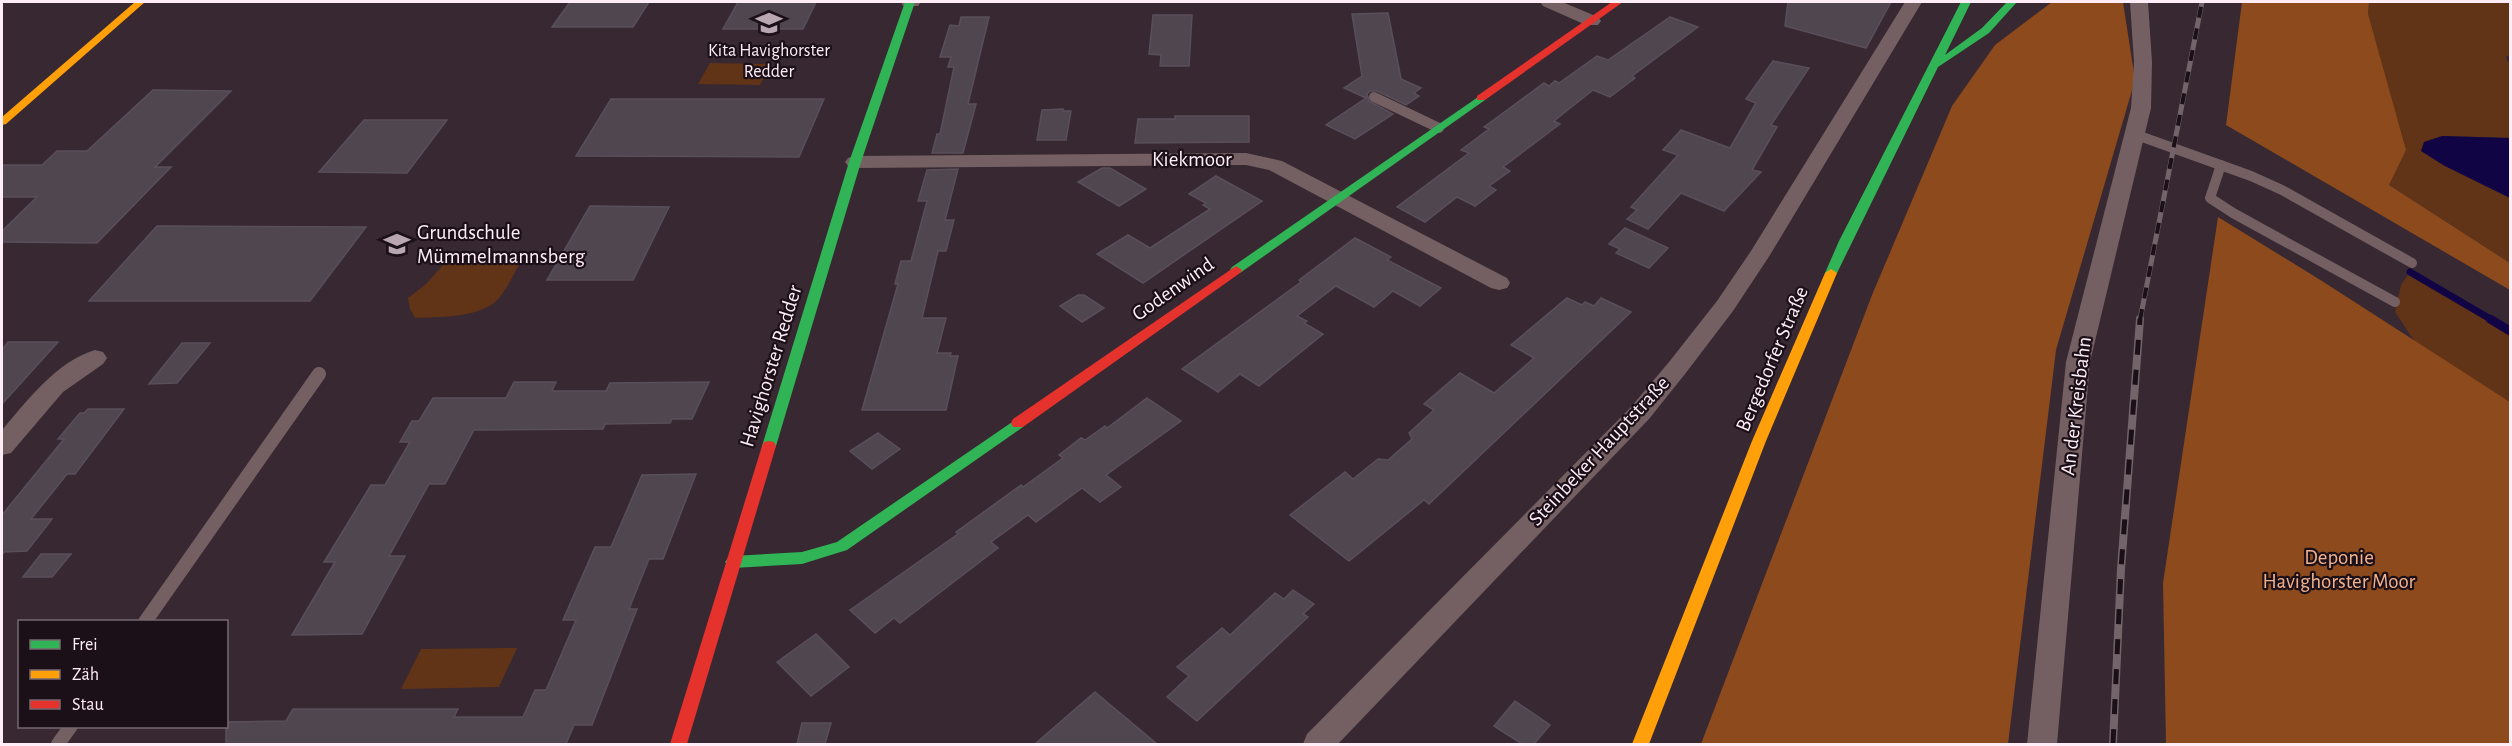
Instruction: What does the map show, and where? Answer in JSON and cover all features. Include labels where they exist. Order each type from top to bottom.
[{"type":"street","points":[[2,122],[141,2]]},
{"type":"street","name":"Havighorster Redder","points":[[678,744],[855,162],[911,2]]},
{"type":"street","points":[[1549,2],[1592,21]]},
{"type":"street","name":"Godenwind","points":[[733,562],[808,558],[842,546],[1618,2]]},
{"type":"street","name":"Steinbeker Hauptstraße","points":[[1318,744],[1640,413],[1672,375],[1735,291],[1811,172],[1913,2]]},
{"type":"street","name":"Bergedorfer Straße","points":[[1640,744],[1759,441],[1841,251],[1966,2]]},
{"type":"street","points":[[1932,66],[1970,46],[2005,14],[2012,2]]},
{"type":"street","name":"An der Kreisbahn","points":[[2042,744],[2078,362],[2134,134],[2143,86],[2139,2]]},
{"type":"street","name":"Kiekmoor","points":[[855,162],[1246,159],[1275,165],[1340,197],[1499,283]]},
{"type":"street","points":[[2,446],[54,386],[95,358]]},
{"type":"lane","points":[[1374,97],[1439,128]]},
{"type":"lane","points":[[2134,134],[2282,190],[2412,263]]},
{"type":"lane","points":[[2221,165],[2210,198],[2233,213],[2395,302]]},
{"type":"lane","points":[[146,620],[318,374]]},
{"type":"lane","points":[[58,744],[70,728]]},
{"type":"shaded area","points":[[2369,2],[2510,2],[2510,56],[2506,56],[2510,63],[2510,138],[2442,136],[2443,165],[2510,198],[2510,263],[2389,185],[2368,14]]},
{"type":"shaded area","points":[[710,63],[771,64],[760,85],[698,84]]},
{"type":"shaded area","points":[[2442,136],[2510,138],[2510,198],[2443,165],[2421,151],[2424,142]]},
{"type":"shaded area","points":[[522,259],[501,295],[486,308],[456,316],[415,318],[410,309],[408,298],[426,284],[443,265],[456,260]]},
{"type":"shaded area","points":[[2410,272],[2510,331],[2510,402],[2415,342],[2395,312],[2401,285]]},
{"type":"shaded area","points":[[517,648],[499,687],[401,689],[421,649]]},
{"type":"green space","points":[[2052,2],[2123,2],[2135,80],[2056,350],[2008,744],[1701,744],[1872,295],[1952,106],[1995,45]]},
{"type":"green space","points":[[2242,2],[2369,2],[2368,14],[2406,150],[2389,185],[2510,263],[2510,290],[2226,125]]},
{"type":"green space","name":"Deponie Havighorster Moor","points":[[2218,217],[2510,402],[2510,744],[2166,744],[2163,583]]},
{"type":"building","points":[[570,2],[649,2],[633,27],[552,27]]},
{"type":"building","points":[[738,2],[816,2],[803,29],[723,29]]},
{"type":"building","points":[[1788,2],[1891,2],[1866,48],[1785,26]]},
{"type":"building","points":[[1388,13],[1401,79],[1421,88],[1414,93],[1419,96],[1406,105],[1377,91],[1370,91],[1367,94],[1369,101],[1393,114],[1355,139],[1326,125],[1366,98],[1344,88],[1362,76],[1352,14]]},
{"type":"building","points":[[1153,15],[1192,15],[1189,66],[1160,66],[1161,55],[1149,54]]},
{"type":"building","points":[[961,17],[989,17],[968,104],[976,104],[963,153],[932,153],[937,134],[940,134],[954,67],[948,67],[951,57],[940,57],[950,25],[959,26]]},
{"type":"building","points":[[1670,17],[1698,27],[1632,76],[1635,78],[1610,97],[1593,90],[1554,121],[1560,124],[1503,167],[1510,171],[1489,186],[1496,190],[1475,206],[1457,197],[1425,222],[1397,207],[1469,153],[1461,150],[1489,129],[1484,127],[1544,83],[1549,86],[1555,81],[1559,83],[1597,56],[1608,60]]},
{"type":"building","points":[[1773,61],[1809,68],[1771,125],[1777,127],[1752,170],[1761,172],[1724,211],[1681,193],[1648,229],[1627,219],[1637,210],[1631,207],[1678,155],[1663,150],[1681,130],[1730,148],[1756,103],[1746,99]]},
{"type":"building","points":[[153,90],[231,91],[155,167],[171,167],[97,243],[2,242],[2,231],[37,197],[2,197],[2,165],[42,165],[57,151],[87,151]]},
{"type":"building","points":[[611,99],[824,99],[799,157],[576,156]]},
{"type":"building","points":[[1063,109],[1063,111],[1071,111],[1066,140],[1037,140],[1042,110]]},
{"type":"building","points":[[1175,116],[1249,116],[1249,142],[1135,143],[1138,119],[1175,119]]},
{"type":"building","points":[[364,120],[447,120],[407,173],[319,172]]},
{"type":"building","points":[[1102,168],[1110,168],[1146,189],[1119,206],[1078,182]]},
{"type":"building","points":[[958,169],[945,220],[954,220],[946,251],[938,251],[922,318],[946,318],[937,353],[951,353],[950,356],[958,356],[946,410],[862,410],[898,284],[895,284],[901,261],[911,261],[927,201],[918,201],[927,170]]},
{"type":"building","points":[[1216,176],[1262,201],[1143,283],[1097,254],[1128,235],[1150,248],[1210,209],[1203,205],[1206,203],[1189,194]]},
{"type":"building","points":[[590,206],[669,207],[633,280],[547,280]]},
{"type":"building","points":[[157,226],[366,227],[310,301],[89,301]]},
{"type":"building","points":[[1625,228],[1668,248],[1649,268],[1616,253],[1620,249],[1609,244]]},
{"type":"building","points":[[1355,238],[1391,257],[1387,260],[1441,288],[1420,306],[1393,291],[1374,307],[1336,286],[1297,316],[1323,334],[1259,386],[1240,374],[1218,392],[1182,369],[1301,282],[1299,280]]},
{"type":"building","points":[[1078,295],[1084,295],[1104,308],[1082,322],[1060,306]]},
{"type":"building","points":[[1567,298],[1582,305],[1585,302],[1594,306],[1601,298],[1631,312],[1429,504],[1424,500],[1349,561],[1290,515],[1345,472],[1353,479],[1378,459],[1388,460],[1412,439],[1409,433],[1434,410],[1424,404],[1460,373],[1494,393],[1534,358],[1511,345]]},
{"type":"building","points":[[8,342],[58,342],[2,404],[2,350]]},
{"type":"building","points":[[182,343],[210,343],[177,383],[149,384]]},
{"type":"building","points":[[514,382],[556,382],[552,391],[606,391],[610,383],[709,382],[692,419],[672,419],[670,423],[605,424],[603,429],[474,430],[445,484],[429,484],[389,556],[405,556],[362,634],[292,635],[335,562],[324,562],[371,485],[385,485],[410,442],[400,442],[412,421],[419,421],[433,398],[506,398]]},
{"type":"building","points":[[1147,398],[1181,421],[1106,475],[1121,487],[1100,502],[1082,488],[1036,522],[1028,515],[991,542],[998,548],[900,623],[894,618],[875,633],[850,610],[958,534],[956,532],[1021,485],[1023,487],[1063,458],[1059,455],[1081,438],[1085,440],[1105,426],[1107,428]]},
{"type":"building","points":[[88,409],[124,409],[75,474],[67,474],[31,519],[52,519],[27,551],[4,552],[2,555],[2,515],[64,439],[58,439],[80,413]]},
{"type":"building","points":[[878,433],[900,449],[872,469],[850,451]]},
{"type":"building","points":[[696,474],[663,559],[649,559],[629,609],[637,609],[592,725],[574,725],[566,744],[226,744],[228,722],[286,721],[293,709],[458,709],[454,717],[523,717],[535,690],[546,690],[576,620],[563,620],[595,547],[611,547],[642,475]]},
{"type":"building","points":[[41,554],[71,554],[52,577],[23,577]]},
{"type":"building","points":[[1293,590],[1314,604],[1303,614],[1308,617],[1197,721],[1167,697],[1189,676],[1177,667],[1222,628],[1230,635],[1275,593],[1284,599]]},
{"type":"building","points":[[816,634],[849,667],[811,696],[777,662]]},
{"type":"building","points":[[1095,692],[1157,744],[1035,744]]},
{"type":"building","points":[[1515,701],[1550,725],[1534,744],[1522,744],[1494,726]]},
{"type":"building","points":[[802,723],[831,723],[825,744],[797,744]]},
{"type":"waterway","points":[[2410,272],[2492,320]]},
{"type":"waterway","points":[[2490,319],[2510,331]]},
{"type":"railway","points":[[2140,320],[2202,2]]},
{"type":"railway","points":[[2113,744],[2121,569],[2140,319]]},
{"type":"traffic: fast","points":[[769,446],[855,162],[910,2]]},
{"type":"traffic: fast","points":[[1831,273],[1966,2]]},
{"type":"traffic: fast","points":[[1932,66],[1976,38],[1995,22],[2012,2]]},
{"type":"traffic: fast","points":[[1236,270],[1481,98]]},
{"type":"traffic: fast","points":[[733,562],[802,558],[842,546],[1018,423]]},
{"type":"traffic: slow","points":[[2,122],[140,2]]},
{"type":"traffic: slow","points":[[1640,744],[1759,441],[1831,273]]},
{"type":"traffic: jam","points":[[1481,98],[1618,2]]},
{"type":"traffic: jam","points":[[1018,423],[1236,270]]},
{"type":"traffic: jam","points":[[678,744],[769,446]]},
{"type":"place","name":"Kita Havighorster Redder","points":[[769,23]]},
{"type":"place","name":"Grundschule Mümmelmannsberg","points":[[397,244]]}]
